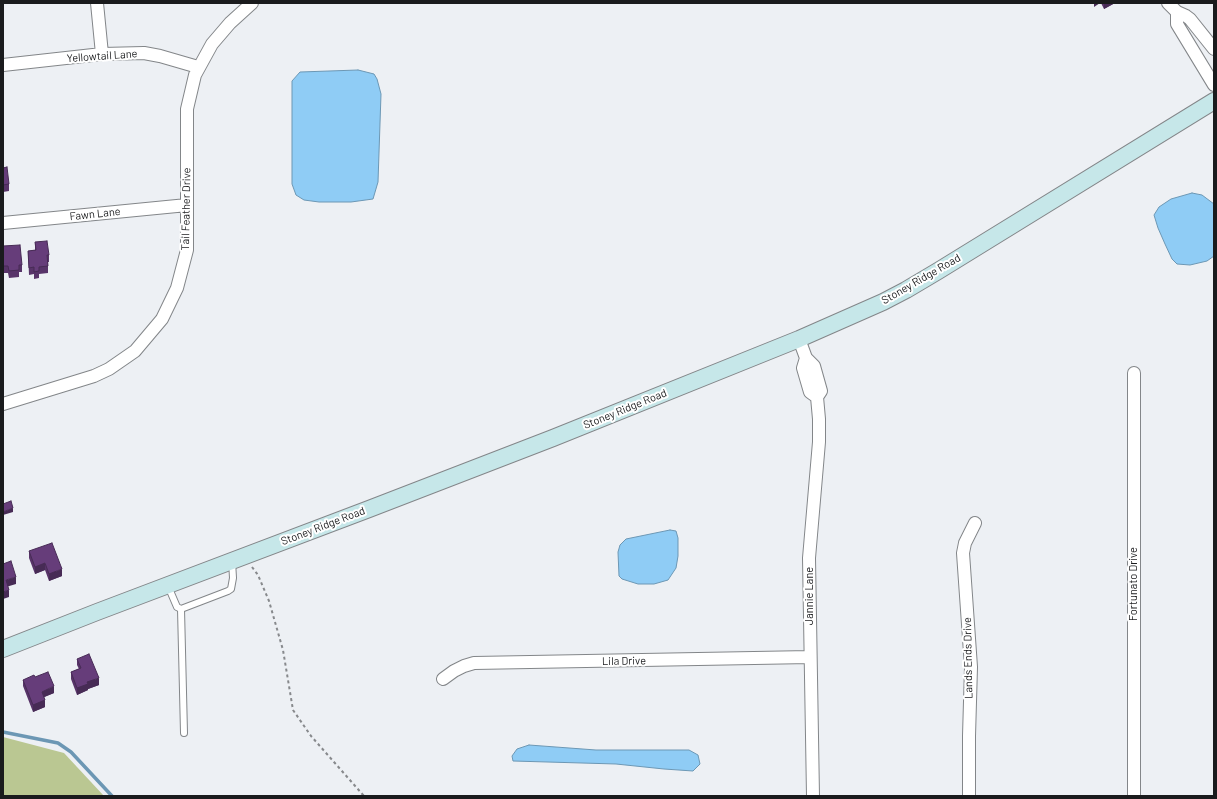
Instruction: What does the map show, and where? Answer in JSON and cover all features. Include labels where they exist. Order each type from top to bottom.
[{"type":"street","points":[[97,3],[102,54]]},
{"type":"street","name":"Tail Feather Drive","points":[[3,404],[101,373],[117,365],[142,344],[162,319],[177,288],[186,250],[187,109],[190,90],[198,67],[212,44],[230,23],[252,3]]},
{"type":"street","points":[[1168,3],[1176,12],[1190,19],[1214,49]]},
{"type":"street","points":[[1176,12],[1177,24],[1214,85]]},
{"type":"street","name":"Yellowtail Lane","points":[[3,65],[102,54],[132,53],[153,54],[198,67]]},
{"type":"street","name":"Stoney Ridge Road","points":[[3,649],[546,441],[799,339],[906,290],[1214,101]]},
{"type":"street","name":"Fawn Lane","points":[[3,223],[187,205]]},
{"type":"street","name":"Jannie Lane","points":[[799,339],[806,358],[803,368],[810,392],[817,397],[820,430],[809,553],[813,796]]},
{"type":"street","name":"Fortunato Drive","points":[[1134,373],[1134,796]]},
{"type":"street","name":"Lands Ends Drive","points":[[970,796],[969,736],[971,667],[963,553],[965,543],[975,523]]},
{"type":"street","name":"Lila Drive","points":[[443,680],[454,671],[464,666],[474,664],[810,658]]},
{"type":"lane","points":[[168,585],[177,607],[182,609],[228,591],[233,584],[238,558]]},
{"type":"lane","points":[[182,609],[184,733]]},
{"type":"path","points":[[238,558],[258,575],[269,601],[283,650],[293,710],[311,736],[364,796]]},
{"type":"green space","points":[[3,737],[64,753],[104,796],[3,796]]},
{"type":"water","points":[[358,70],[374,74],[381,94],[378,182],[373,199],[351,202],[319,202],[304,200],[296,195],[292,184],[292,81],[300,72]]},
{"type":"water","points":[[1192,193],[1202,195],[1214,204],[1214,256],[1207,261],[1190,265],[1177,264],[1172,259],[1158,228],[1154,215],[1159,207],[1171,199]]},
{"type":"water","points":[[670,530],[676,531],[678,538],[678,556],[676,568],[668,580],[654,584],[638,584],[622,579],[619,576],[618,552],[620,545],[626,539]]},
{"type":"water","points":[[529,745],[596,750],[689,750],[698,755],[700,764],[693,771],[616,764],[513,761],[512,756],[517,749]]},
{"type":"building","points":[[7,167],[9,184],[3,185],[3,168]]},
{"type":"building","points":[[47,241],[49,255],[47,255],[48,266],[39,267],[39,271],[34,272],[34,267],[29,268],[28,251],[36,250],[35,242]]},
{"type":"building","points":[[20,245],[22,265],[19,265],[19,270],[9,271],[8,266],[3,266],[3,246]]},
{"type":"building","points":[[11,501],[13,508],[3,512],[3,504]]},
{"type":"building","points":[[52,543],[62,569],[49,574],[45,563],[35,567],[29,551]]},
{"type":"building","points":[[11,561],[16,577],[6,580],[9,590],[3,592],[3,564]]},
{"type":"building","points":[[89,654],[99,678],[87,682],[88,684],[77,688],[71,672],[81,668],[77,659]]},
{"type":"building","points":[[48,672],[54,686],[42,692],[45,700],[33,705],[23,680],[34,675],[35,677]]},
{"type":"waterway","points":[[3,732],[58,743],[71,752],[112,796]]}]
